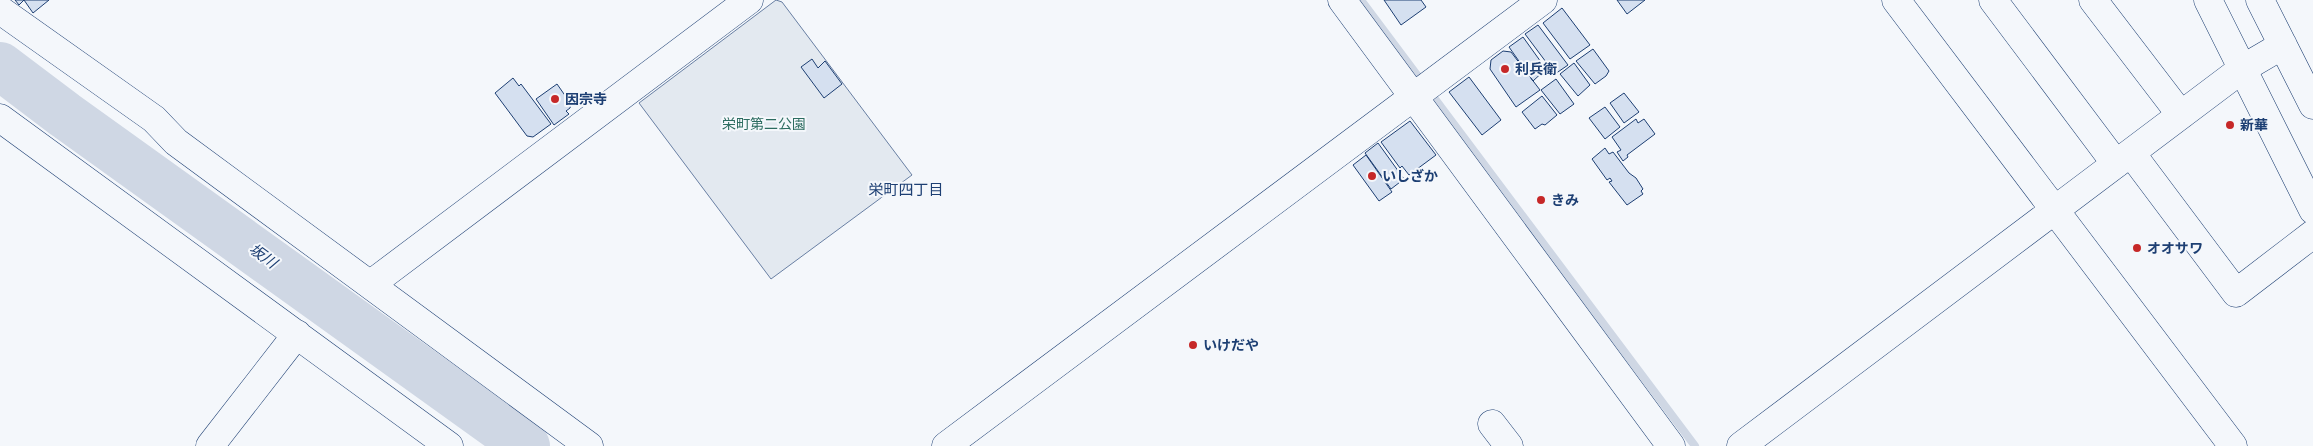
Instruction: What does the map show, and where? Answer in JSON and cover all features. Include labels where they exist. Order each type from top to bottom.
[{"type":"street","points":[[371,284],[749,0]]},
{"type":"street","points":[[1342,0],[1422,91],[1671,446]]},
{"type":"street","points":[[946,446],[1543,0]]},
{"type":"street","points":[[1896,0],[2056,209],[2233,446]]},
{"type":"street","points":[[1993,0],[2236,293],[2313,234]]},
{"type":"street","points":[[2093,0],[2180,115]]},
{"type":"street","points":[[2208,0],[2313,210]]},
{"type":"street","points":[[2260,0],[2313,105]]},
{"type":"street","points":[[0,10],[154,119],[176,142],[589,446]]},
{"type":"street","points":[[1741,446],[2242,68],[2283,45]]},
{"type":"street","points":[[0,118],[448,446]]},
{"type":"street","points":[[210,446],[297,334]]},
{"type":"street","points":[[1492,424],[1509,446]]},
{"type":"green space","name":"栄町第二公園","points":[[776,0],[782,2],[912,175],[771,279],[639,103]]},
{"type":"building","points":[[15,0],[24,0],[19,5]]},
{"type":"building","points":[[24,0],[49,0],[33,13]]},
{"type":"building","points":[[1384,0],[1421,0],[1426,7],[1401,25]]},
{"type":"building","points":[[1617,0],[1645,0],[1627,14]]},
{"type":"building","points":[[1562,8],[1590,45],[1570,59],[1543,23]]},
{"type":"building","points":[[1538,25],[1568,65],[1555,74],[1525,34]]},
{"type":"building","points":[[1523,37],[1546,69],[1533,81],[1509,47]]},
{"type":"building","points":[[1593,49],[1609,71],[1606,76],[1595,84],[1576,61]]},
{"type":"building","points":[[1503,51],[1511,52],[1540,90],[1516,107],[1490,69],[1491,60]]},
{"type":"building","points":[[812,59],[818,68],[825,61],[842,84],[824,98],[801,67]]},
{"type":"building","points":[[1574,63],[1590,85],[1578,96],[1560,74]]},
{"type":"building","points":[[1469,77],[1501,120],[1482,135],[1449,92]]},
{"type":"building","points":[[513,78],[519,86],[521,84],[551,124],[533,137],[527,136],[495,93]]},
{"type":"building","points":[[1556,79],[1574,104],[1560,114],[1541,90]]},
{"type":"building","points":[[557,84],[571,104],[570,108],[566,111],[569,114],[554,125],[536,99]]},
{"type":"building","points":[[1624,93],[1639,112],[1624,123],[1610,103]]},
{"type":"building","points":[[1542,96],[1557,115],[1545,125],[1542,124],[1535,129],[1522,112]]},
{"type":"building","points":[[1605,107],[1620,127],[1605,139],[1589,118]]},
{"type":"building","points":[[1636,119],[1638,123],[1644,119],[1655,134],[1627,155],[1628,157],[1623,161],[1617,152],[1621,150],[1612,137]]},
{"type":"building","points":[[1410,121],[1436,155],[1409,175],[1402,166],[1400,168],[1381,142]]},
{"type":"building","points":[[1378,143],[1404,179],[1391,189],[1365,153]]},
{"type":"building","points":[[1605,148],[1609,154],[1613,152],[1643,189],[1641,191],[1643,194],[1627,205],[1609,182],[1612,181],[1610,178],[1607,180],[1592,159]]},
{"type":"building","points":[[1366,155],[1392,192],[1379,201],[1353,165]]},
{"type":"waterway","points":[[1361,0],[1695,446]]},
{"type":"waterway","name":"坂川","points":[[0,66],[65,115],[526,446]]},
{"type":"place","name":"利兵衛","points":[[1505,69]]},
{"type":"place","name":"因宗寺","points":[[555,99]]},
{"type":"place","name":"新華","points":[[2230,125]]},
{"type":"place","name":"いしざか","points":[[1372,176]]},
{"type":"place","name":"きみ","points":[[1541,200]]},
{"type":"place","name":"オオサワ","points":[[2137,248]]},
{"type":"place","name":"いけだや","points":[[1193,345]]},
{"type":"district","name":"栄町四丁目","points":[[906,190]]}]
